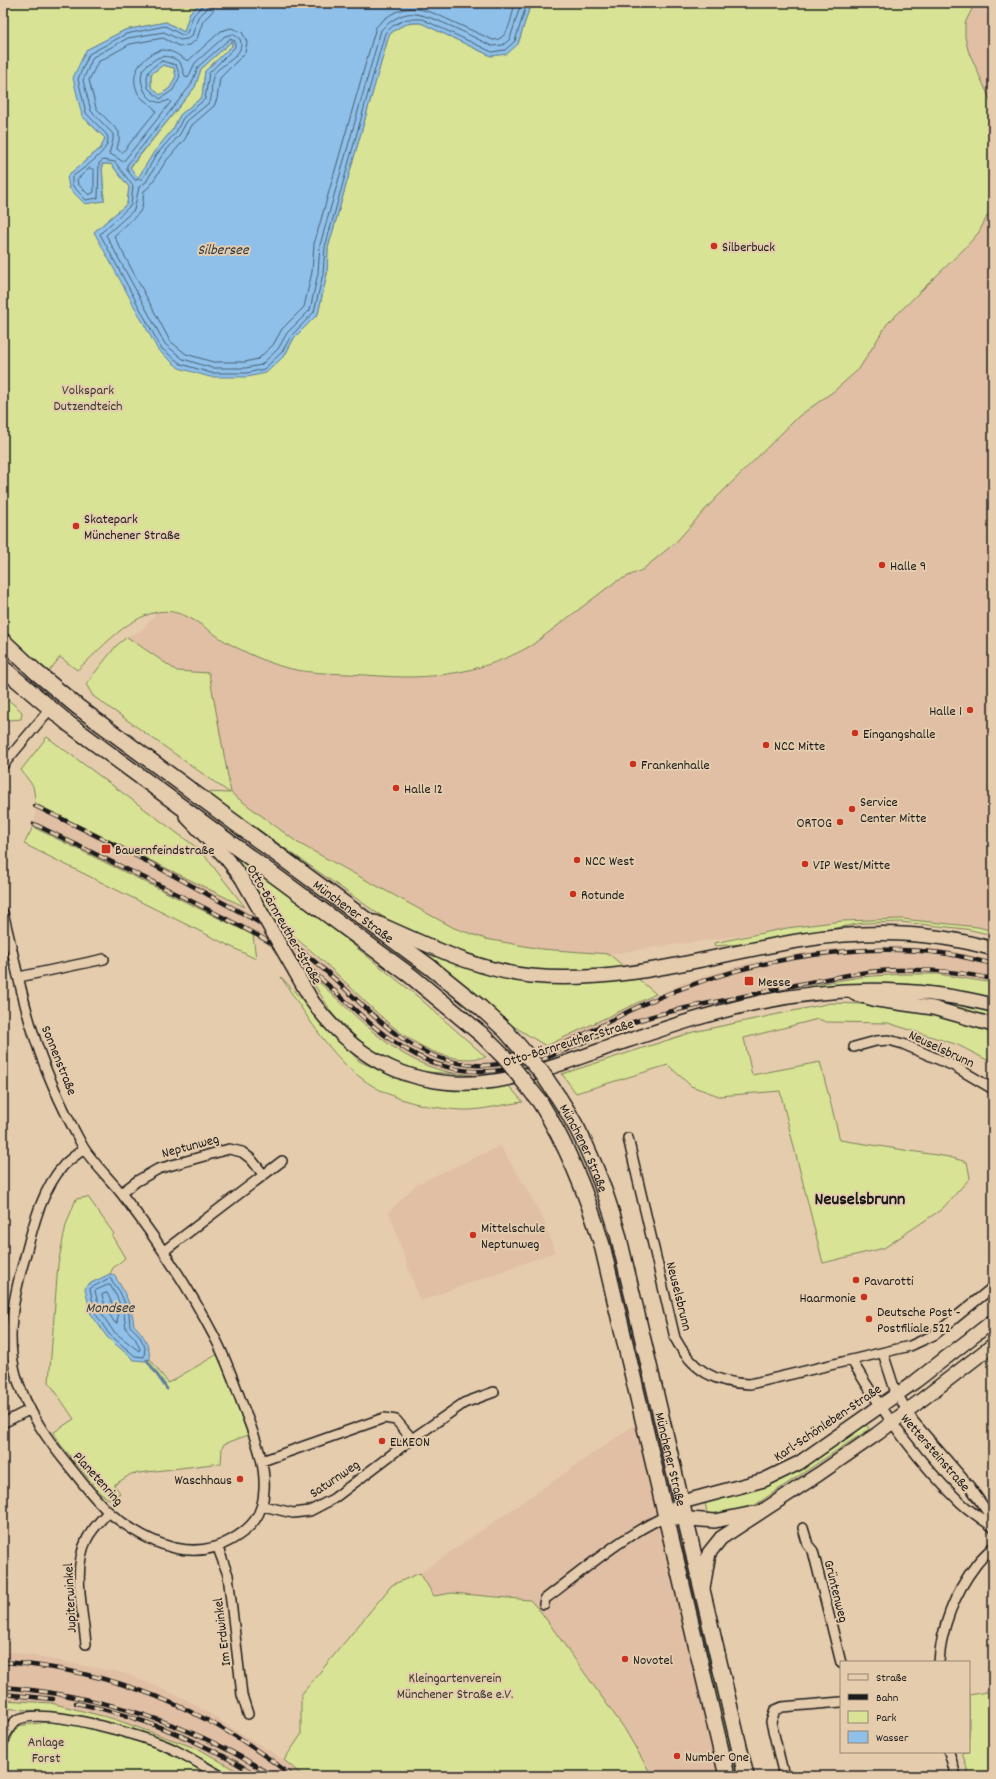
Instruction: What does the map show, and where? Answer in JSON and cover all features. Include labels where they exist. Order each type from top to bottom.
[{"type":"main road","name":"Münchener Straße","points":[[3,641],[64,695],[444,978],[506,1031],[542,1073],[559,1098],[576,1126],[594,1161],[612,1214],[626,1264],[746,1776]]},
{"type":"main road","name":"Münchener Straße","points":[[3,668],[50,709],[411,976],[481,1034],[506,1059],[540,1102],[571,1157],[598,1231],[727,1776]]},
{"type":"main road","points":[[50,709],[64,695]]},
{"type":"main road","name":"Otto-Bärnreuther-Straße","points":[[170,799],[226,858],[241,877],[312,1001],[329,1023],[347,1041],[380,1063],[420,1078],[437,1082],[465,1083],[495,1081],[542,1070],[681,1023],[734,1008],[786,997],[840,990],[925,992],[993,1005]]},
{"type":"main road","points":[[359,915],[465,962],[507,973],[556,978],[599,976],[650,970],[788,943],[845,935],[905,934],[975,944],[993,945]]},
{"type":"main road","points":[[975,944],[993,949]]},
{"type":"main road","name":"Otto-Bärnreuther-Straße","points":[[840,990],[877,1000],[933,1008],[993,1025]]},
{"type":"main road","name":"Karl-Schönleben-Straße","points":[[666,1516],[682,1502],[758,1482],[780,1474],[817,1452],[898,1394],[993,1321]]},
{"type":"main road","points":[[702,1592],[707,1559],[711,1548],[721,1538],[819,1474],[891,1424],[993,1345]]},
{"type":"main road","points":[[666,1516],[706,1521],[723,1521],[763,1510]]},
{"type":"street","points":[[5,763],[50,709]]},
{"type":"street","name":"Sonnenstraße","points":[[3,913],[20,977],[31,1027],[44,1064],[84,1149]]},
{"type":"street","points":[[20,977],[104,960]]},
{"type":"street","name":"Neuselsbrunn","points":[[854,1047],[876,1041],[889,1040],[903,1044],[954,1066],[993,1089]]},
{"type":"street","name":"Neuselsbrunn","points":[[628,1138],[675,1338],[683,1354],[692,1364],[708,1375],[724,1381],[750,1384],[910,1346],[934,1335],[993,1287]]},
{"type":"street","name":"Planetenring","points":[[84,1149],[121,1193],[164,1251],[215,1338],[249,1421],[262,1461],[265,1480],[263,1506],[258,1516],[244,1533],[218,1548],[199,1551],[167,1547],[137,1532],[108,1512],[50,1443],[29,1410],[15,1373],[12,1343],[12,1315],[16,1288],[30,1239],[46,1192],[64,1166],[84,1149]]},
{"type":"street","name":"Neptunweg","points":[[121,1193],[137,1181],[158,1169],[229,1149],[242,1152],[251,1159],[263,1174]]},
{"type":"street","points":[[164,1251],[282,1161]]},
{"type":"street","points":[[882,1353],[891,1380],[898,1394]]},
{"type":"street","points":[[852,1360],[880,1407]]},
{"type":"street","name":"Saturnweg","points":[[263,1506],[293,1513],[310,1511],[333,1499],[412,1439],[464,1403],[494,1392]]},
{"type":"street","name":"Wettersteinstraße","points":[[898,1394],[907,1412],[922,1433],[970,1487],[993,1520]]},
{"type":"street","name":"Wettersteinstraße","points":[[880,1407],[891,1424],[957,1500],[993,1527]]},
{"type":"street","points":[[3,1423],[29,1410]]},
{"type":"street","points":[[262,1461],[384,1418],[396,1420],[412,1439]]},
{"type":"street","name":"Jupiterwinkel","points":[[86,1644],[80,1577],[81,1554],[87,1539],[99,1521],[108,1512]]},
{"type":"street","name":"Münchener Straße","points":[[544,1604],[545,1599],[605,1554],[647,1525],[666,1516]]},
{"type":"street","name":"Grüntenweg","points":[[803,1528],[808,1545],[812,1551],[840,1661]]},
{"type":"street","points":[[939,1661],[948,1616],[959,1592],[976,1565],[993,1547]]},
{"type":"street","name":"Im Erdwinkel","points":[[218,1548],[228,1575],[242,1695],[248,1714]]},
{"type":"street","points":[[784,1776],[772,1722],[775,1710],[782,1707],[840,1702]]},
{"type":"street","points":[[3,1740],[12,1724],[23,1718],[47,1717],[82,1721],[110,1728],[173,1749],[221,1776]]},
{"type":"street","points":[[949,1753],[956,1776]]},
{"type":"shaded area","points":[[975,3],[993,3],[993,106],[968,50],[965,37],[965,23]]},
{"type":"shaded area","points":[[993,205],[993,931],[978,927],[902,919],[842,921],[609,954],[541,949],[486,939],[454,928],[298,843],[231,793],[209,673],[177,671],[127,637],[142,630],[158,612],[174,613],[189,617],[228,643],[268,662],[289,669],[309,672],[406,677],[429,676],[465,670],[499,662],[517,654],[532,645],[615,582],[642,570],[676,542],[714,500],[799,416],[834,391],[859,369],[887,324],[965,248],[979,232]]},
{"type":"shaded area","points":[[36,804],[134,850],[214,891],[287,934],[339,976],[371,1007],[414,1042],[433,1051],[452,1057],[474,1060],[518,1055],[546,1046],[686,982],[748,963],[827,949],[903,946],[941,949],[978,956],[993,960],[993,983],[973,979],[860,977],[807,986],[648,1020],[616,1030],[552,1058],[524,1068],[491,1074],[473,1075],[448,1072],[407,1056],[388,1043],[306,971],[253,935],[33,827],[35,821]]},
{"type":"shaded area","name":"Mittelschule Neptunweg","points":[[500,1146],[525,1186],[543,1219],[555,1252],[420,1301],[389,1212],[417,1184]]},
{"type":"shaded area","points":[[653,1412],[738,1776],[652,1776],[624,1728],[541,1612],[517,1598],[452,1593],[434,1596],[420,1573]]},
{"type":"shaded area","points":[[3,1652],[13,1652],[127,1674],[187,1700],[284,1760],[303,1776],[230,1776],[194,1756],[152,1738],[89,1718],[40,1711],[3,1708]]},
{"type":"green space","name":"Silberbuck","points":[[3,3],[201,3],[190,12],[184,32],[166,22],[125,30],[86,50],[82,116],[105,138],[101,148],[67,176],[104,201],[102,164],[111,164],[129,187],[127,204],[94,232],[285,355],[294,338],[318,314],[327,274],[328,248],[389,35],[396,29],[407,24],[421,23],[491,56],[518,44],[531,3],[965,3],[973,7],[965,23],[965,37],[968,50],[993,106],[993,169],[991,169],[993,176],[993,205],[979,232],[965,248],[887,324],[859,369],[834,391],[799,416],[714,500],[676,542],[642,570],[615,582],[532,645],[518,653],[488,665],[456,673],[423,677],[309,672],[279,666],[259,658],[228,643],[186,616],[167,611],[157,612],[134,621],[114,636],[77,670],[60,657],[47,674],[3,635]]},
{"type":"green space","points":[[232,41],[232,46],[205,71],[202,97],[180,115],[173,129],[154,152],[138,178],[130,168],[195,87],[201,69]]},
{"type":"green space","points":[[163,65],[174,68],[176,76],[170,88],[160,95],[151,86],[151,74]]},
{"type":"green space","points":[[127,637],[177,671],[209,673],[231,793],[298,843],[454,928],[486,939],[541,949],[609,954],[656,994],[546,1046],[505,1021],[418,950],[409,932],[377,913],[205,792],[230,793],[93,696],[86,684],[116,646]]},
{"type":"green space","points":[[3,695],[22,712],[21,719],[10,720],[3,714]]},
{"type":"green space","points":[[47,737],[200,850],[245,907],[36,804],[33,786],[21,770]]},
{"type":"green space","points":[[33,827],[253,935],[256,959],[24,844]]},
{"type":"green space","points":[[226,847],[287,892],[417,996],[486,1057],[464,1059],[443,1055],[424,1047],[405,1036],[371,1007],[318,956],[278,924],[274,924],[224,849]]},
{"type":"green space","points":[[902,919],[978,927],[993,931],[993,935],[966,929],[901,922],[863,923],[753,943],[715,946],[714,943],[787,928],[842,921]]},
{"type":"green space","points":[[306,971],[355,1016],[389,1044],[427,1066],[457,1074],[413,1071],[370,1050],[333,1015]]},
{"type":"green space","points":[[903,974],[938,974],[993,983],[993,999],[942,988],[908,984],[857,984],[807,988],[807,986],[860,977]]},
{"type":"green space","points":[[281,977],[359,1061],[402,1081],[454,1091],[508,1085],[523,1102],[462,1110],[427,1106],[398,1098],[373,1086],[352,1071],[334,1052],[299,1005]]},
{"type":"green space","points":[[893,996],[947,1001],[993,1011],[993,1021]]},
{"type":"green space","points":[[831,1003],[889,1005],[932,1012],[993,1029],[993,1063],[958,1045],[888,1023],[826,1022],[818,1019],[744,1038],[752,1075],[820,1062],[840,1140],[949,1157],[967,1162],[970,1178],[942,1209],[884,1248],[823,1263],[780,1091],[719,1096],[691,1086],[668,1065],[576,1093],[562,1074],[693,1032]]},
{"type":"green space","points":[[88,1197],[114,1234],[112,1236],[125,1258],[113,1268],[110,1274],[87,1285],[145,1361],[150,1359],[168,1383],[218,1354],[248,1435],[224,1444],[222,1448],[221,1463],[131,1474],[114,1485],[120,1493],[109,1499],[101,1494],[60,1444],[54,1432],[74,1419],[49,1382],[58,1264],[66,1225],[76,1199]]},
{"type":"green space","points":[[866,1424],[869,1429],[755,1505],[744,1511],[708,1518],[705,1502],[754,1489],[784,1478],[816,1460]]},
{"type":"green space","points":[[682,1546],[710,1664],[725,1712],[741,1776],[733,1776],[678,1547]]},
{"type":"green space","name":"Kleingartenverein Münchener Straße e.V.","points":[[420,1573],[434,1596],[452,1593],[530,1600],[541,1612],[624,1728],[652,1776],[303,1776],[284,1760],[301,1735],[301,1695],[392,1585]]},
{"type":"green space","points":[[993,1691],[993,1776],[969,1776],[962,1753],[970,1753],[970,1695]]},
{"type":"green space","points":[[3,1700],[51,1703],[114,1719],[201,1750],[245,1776],[230,1776],[194,1756],[152,1738],[89,1718],[40,1711],[3,1708]]},
{"type":"green space","name":"Anlage Forst","points":[[48,1722],[92,1729],[134,1740],[154,1747],[194,1765],[213,1776],[3,1776],[3,1757],[17,1726]]},
{"type":"water","name":"Silbersee","points":[[201,3],[531,3],[518,44],[507,54],[491,56],[421,23],[404,25],[389,35],[328,248],[327,274],[318,314],[294,338],[285,355],[266,373],[247,377],[210,377],[179,368],[158,350],[94,232],[127,204],[129,187],[111,164],[102,164],[104,201],[85,204],[69,188],[67,176],[101,148],[105,138],[82,116],[73,78],[86,50],[125,30],[166,22],[184,32],[190,12]],"holes":[[[232,41],[232,46],[205,71],[202,97],[180,115],[173,129],[154,152],[138,178],[130,167],[195,87],[201,69]],[[163,65],[174,68],[176,76],[170,88],[160,95],[151,86],[151,74]]]},
{"type":"water","name":"Mondsee","points":[[110,1274],[114,1275],[124,1292],[134,1325],[141,1332],[147,1344],[150,1359],[145,1361],[134,1360],[107,1337],[91,1314],[85,1289],[87,1285]]},
{"type":"waterway","points":[[147,1360],[167,1389]]},
{"type":"railway","points":[[35,806],[148,862],[270,929],[313,960],[367,1010],[398,1036],[433,1056],[453,1062],[474,1065],[496,1064],[519,1060],[563,1044],[646,1003],[680,989],[753,966],[790,958],[866,950],[904,950],[941,953],[993,964]]},
{"type":"railway","points":[[34,824],[267,940],[305,965],[320,977],[363,1017],[393,1041],[428,1061],[459,1070],[492,1071],[530,1064],[619,1027],[659,1014],[854,974],[890,970],[924,970],[958,973],[993,979]]},
{"type":"railway","points":[[3,1662],[43,1666],[82,1674],[120,1684],[156,1696],[192,1712],[226,1731],[259,1752],[292,1776]]},
{"type":"railway","points":[[3,1687],[74,1697],[143,1715],[210,1741],[241,1757],[272,1776]]},
{"type":"railway","points":[[3,1694],[53,1699]]},
{"type":"railway","points":[[76,1703],[124,1715],[170,1731],[237,1763],[258,1776]]},
{"type":"place","name":"Silberbuck","points":[[714,246]]},
{"type":"place","name":"Skatepark Münchener Straße","points":[[76,526]]},
{"type":"place","name":"Halle 9","points":[[882,565]]},
{"type":"place","name":"Halle 1","points":[[970,710]]},
{"type":"place","name":"Eingangshalle","points":[[855,733]]},
{"type":"place","name":"NCC Mitte","points":[[766,745]]},
{"type":"place","name":"Frankenhalle","points":[[633,764]]},
{"type":"place","name":"Halle 12","points":[[396,788]]},
{"type":"place","name":"Service Center Mitte","points":[[852,809]]},
{"type":"place","name":"ORTOG","points":[[840,822]]},
{"type":"place","name":"Bauernfeindstraße","points":[[106,849]]},
{"type":"place","name":"NCC West","points":[[577,860]]},
{"type":"place","name":"VIP West/Mitte","points":[[805,864]]},
{"type":"place","name":"Rotunde","points":[[573,894]]},
{"type":"place","name":"Messe","points":[[749,981]]},
{"type":"place","name":"Mittelschule Neptunweg","points":[[473,1235]]},
{"type":"place","name":"Pavarotti","points":[[856,1280]]},
{"type":"place","name":"Haarmonie","points":[[864,1297]]},
{"type":"place","name":"Deutsche Post - Postfiliale 522","points":[[869,1319]]},
{"type":"place","name":"ELKEON","points":[[382,1441]]},
{"type":"place","name":"Waschhaus","points":[[240,1479]]},
{"type":"place","name":"Novotel","points":[[625,1659]]},
{"type":"place","name":"Number One","points":[[677,1756]]},
{"type":"district","name":"Neuselsbrunn","points":[[860,1198]]},
{"type":"park label","name":"Volkspark Dutzendteich","points":[[88,398]]}]
